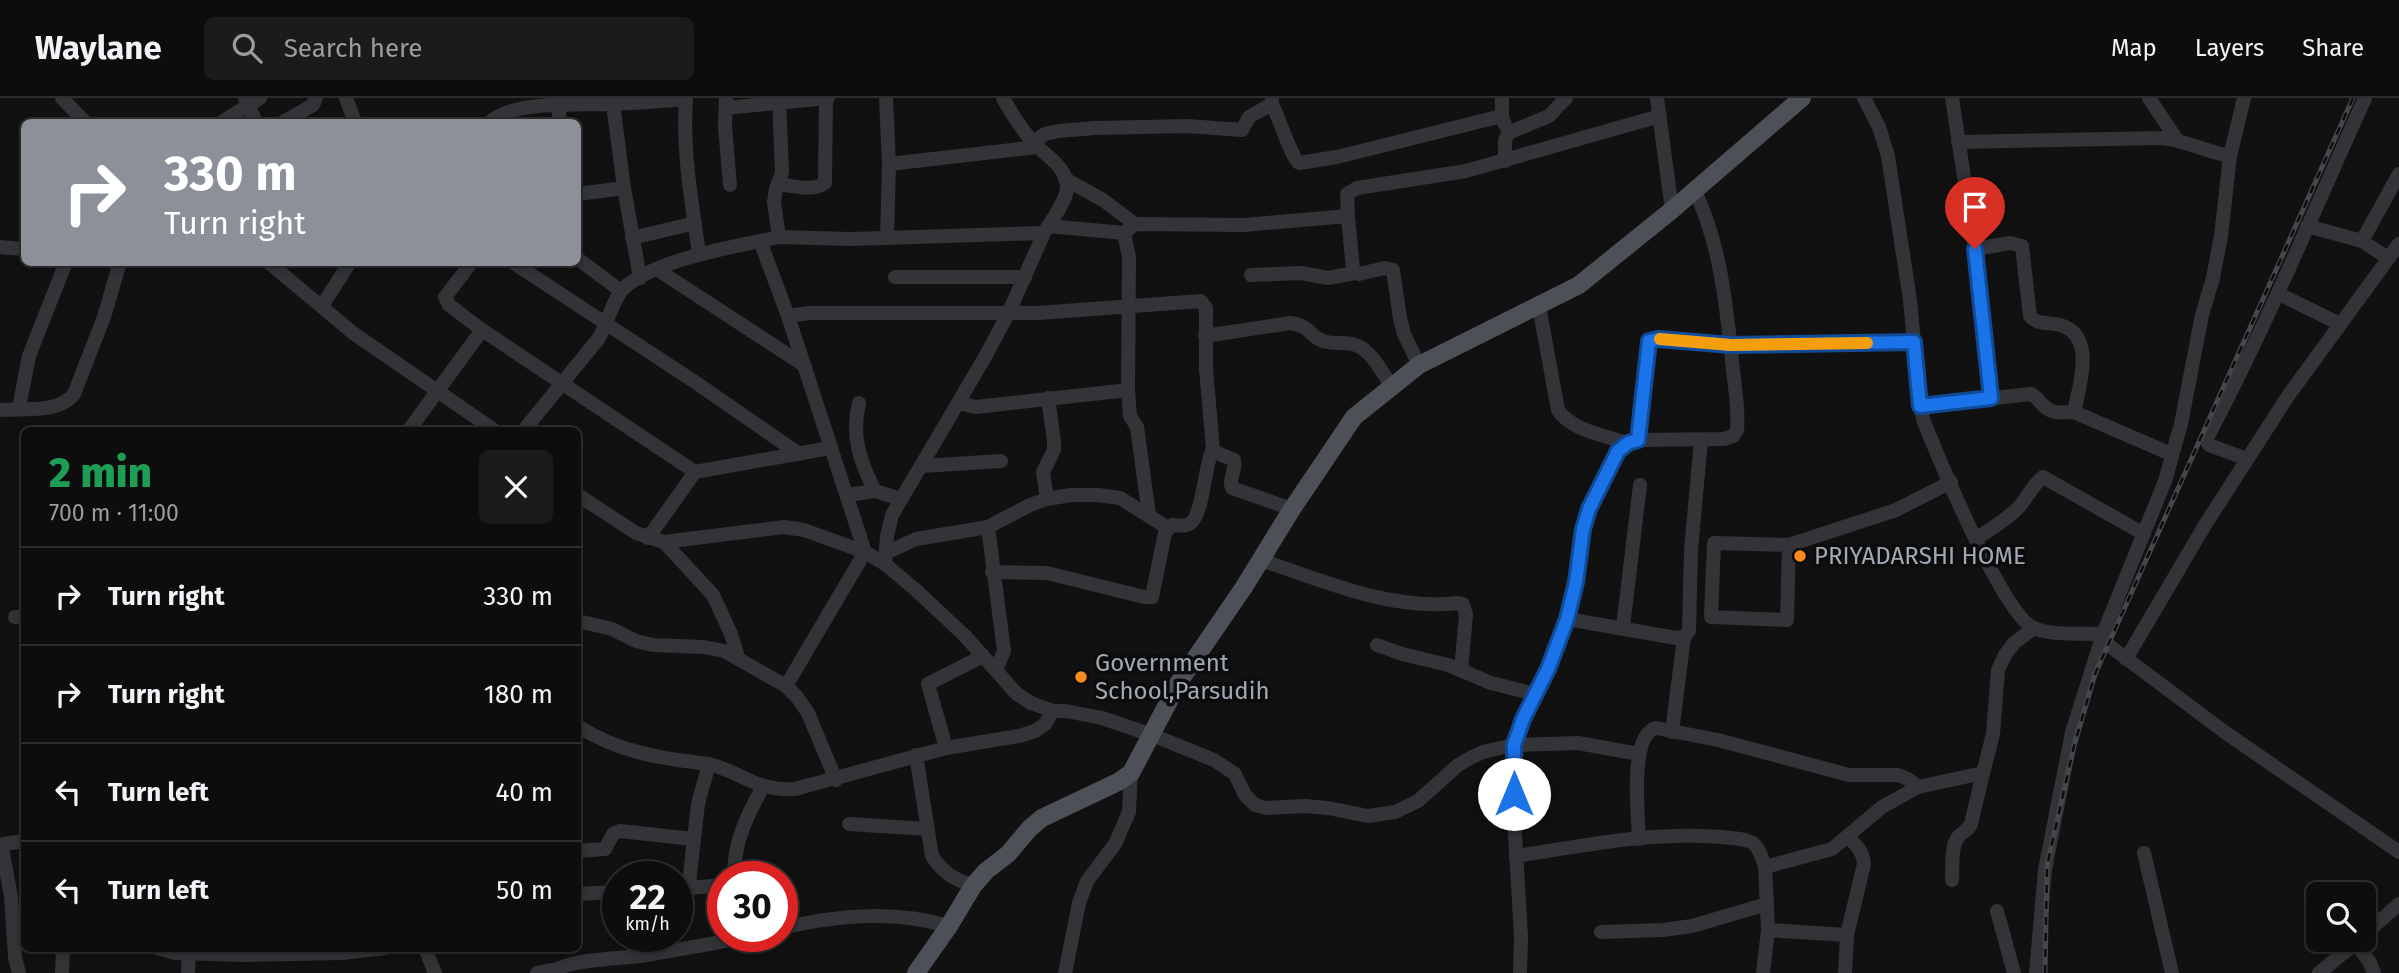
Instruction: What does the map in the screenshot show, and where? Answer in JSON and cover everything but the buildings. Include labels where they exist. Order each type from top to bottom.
[{"type":"main road","points":[[916,973],[986,871],[1008,854],[1042,818],[1118,782],[1131,773],[1179,682],[1354,417],[1419,365],[1579,285],[1695,191],[1802,98]]},
{"type":"street","points":[[62,98],[82,119]]},
{"type":"street","points":[[288,119],[313,105],[316,98]]},
{"type":"street","points":[[346,98],[354,119]]},
{"type":"street","points":[[495,119],[524,108],[686,98],[686,149],[699,254]]},
{"type":"street","points":[[730,185],[726,103],[827,98],[825,183],[818,187],[778,184]]},
{"type":"street","points":[[886,98],[889,164],[887,238]]},
{"type":"street","points":[[886,559],[892,515],[960,402],[1008,314],[1067,189],[1065,179],[1052,160],[1035,144],[1003,98]]},
{"type":"street","points":[[1502,98],[1502,116],[1508,133],[1505,141],[1505,161]]},
{"type":"street","points":[[1508,133],[1549,116],[1566,98]]},
{"type":"street","points":[[1657,98],[1672,210]]},
{"type":"street","points":[[1864,98],[1879,127],[1888,156],[1910,300],[1920,406],[1933,442],[1976,538],[2017,614],[2034,628],[2053,632],[2104,634]]},
{"type":"street","points":[[1952,98],[1975,249],[1991,398]]},
{"type":"street","points":[[2150,98],[2177,140]]},
{"type":"street","points":[[2036,973],[2045,870],[2076,719],[2104,634],[2165,481],[2181,424],[2202,315],[2213,278],[2221,236],[2230,156],[2244,98]]},
{"type":"street","points":[[2247,459],[2209,445],[2206,440],[2279,294],[2365,98]]},
{"type":"street","points":[[226,119],[251,100],[255,119]]},
{"type":"street","points":[[779,101],[782,172],[774,202],[779,237]]},
{"type":"street","points":[[889,164],[1035,144],[1045,134],[1058,131],[1188,126],[1242,130],[1249,117],[1272,101],[1292,156],[1299,163],[1337,158],[1502,116]]},
{"type":"street","points":[[613,104],[640,278]]},
{"type":"street","points":[[558,105],[560,119]]},
{"type":"street","points":[[1355,273],[1351,265],[1348,216],[1347,194],[1350,191],[1466,171],[1660,116]]},
{"type":"street","points":[[1958,142],[2177,140],[2212,153],[2230,156]]},
{"type":"street","points":[[2362,241],[2399,174]]},
{"type":"street","points":[[1065,179],[1103,200],[1130,229],[1128,390],[1131,419],[1137,427],[1149,515]]},
{"type":"street","points":[[581,194],[624,188]]},
{"type":"street","points":[[1539,306],[1558,410],[1564,420],[1575,426],[1633,441],[1724,439],[1733,436],[1737,429],[1731,345],[1722,280],[1714,242],[1695,191]]},
{"type":"street","points":[[526,427],[573,372],[607,325],[621,291],[640,278],[699,254],[779,237],[887,238],[1046,229],[1244,225],[1348,216]]},
{"type":"street","points":[[632,238],[695,223]]},
{"type":"street","points":[[2307,226],[2362,241],[2388,258]]},
{"type":"street","points":[[760,241],[805,366],[865,552],[786,687]]},
{"type":"street","points":[[1975,249],[2010,243],[2022,246],[2030,316],[2039,322],[2062,326],[2073,332],[2080,342],[2083,364],[2074,412]]},
{"type":"street","points":[[2126,659],[2288,396],[2399,244]]},
{"type":"street","points":[[0,247],[21,249]]},
{"type":"street","points":[[581,258],[621,291]]},
{"type":"street","points":[[19,408],[29,355],[64,266]]},
{"type":"street","points":[[0,410],[61,405],[74,394],[104,317],[119,266]]},
{"type":"street","points":[[273,266],[353,333],[490,427]]},
{"type":"street","points":[[322,306],[347,266]]},
{"type":"street","points":[[469,266],[445,298],[449,305],[561,384],[695,472],[830,448]]},
{"type":"street","points":[[518,266],[799,454]]},
{"type":"street","points":[[1251,275],[1301,273],[1328,278],[1385,268],[1393,270],[1400,318],[1419,365]]},
{"type":"street","points":[[658,270],[805,366]]},
{"type":"street","points":[[895,277],[1025,277]]},
{"type":"street","points":[[2279,294],[2340,324]]},
{"type":"street","points":[[788,316],[809,313],[1008,314],[1202,301],[1206,308],[1206,369],[1213,449],[1194,520],[1188,525],[1172,525],[1168,528],[1154,594],[1149,598],[1047,573],[992,572]]},
{"type":"street","points":[[1205,336],[1290,323],[1299,324],[1307,327],[1324,342],[1356,345],[1365,351],[1392,387]]},
{"type":"street","points":[[411,427],[482,330]]},
{"type":"street","points":[[1520,973],[1514,745],[1567,619],[1589,509],[1618,451],[1633,441],[1649,341],[1658,339],[1731,345],[1914,342]]},
{"type":"street","points":[[960,402],[975,407],[1128,390]]},
{"type":"street","points":[[1920,406],[2031,394],[2050,410],[2057,413],[2074,412],[2171,454]]},
{"type":"street","points":[[1047,499],[1043,472],[1054,450],[1048,398]]},
{"type":"street","points":[[859,403],[855,434],[865,472],[875,491]]},
{"type":"street","points":[[1672,732],[1684,637],[1689,631],[1692,537],[1701,440]]},
{"type":"street","points":[[1213,449],[1234,460],[1230,483],[1232,488],[1292,509]]},
{"type":"street","points":[[922,466],[1001,461]]},
{"type":"street","points":[[648,538],[695,472]]},
{"type":"street","points":[[1976,538],[2018,508],[2043,477],[2144,534]]},
{"type":"street","points":[[1789,545],[1787,620],[1711,617],[1714,543],[1789,545],[1896,510],[1951,482]]},
{"type":"street","points":[[1623,628],[1640,485]]},
{"type":"street","points":[[847,495],[875,491],[901,499]]},
{"type":"street","points":[[886,559],[916,539],[988,527],[1014,512],[1047,499],[1071,495],[1120,498],[1168,528]]},
{"type":"street","points":[[581,497],[636,533],[664,542],[784,527],[804,530],[886,559],[955,626],[1017,694],[1031,703],[1053,711],[1066,710],[1102,718],[1152,735],[1228,768],[1235,774],[1249,801],[1266,808],[1328,807],[1368,816],[1395,813],[1418,801],[1458,765],[1470,758],[1514,745],[1578,743],[1639,754]]},
{"type":"street","points":[[988,527],[1004,651],[996,670]]},
{"type":"street","points":[[664,542],[713,596],[738,657]]},
{"type":"street","points":[[1261,560],[1392,600],[1419,605],[1463,604],[1466,615],[1461,670]]},
{"type":"street","points":[[1567,619],[1676,638],[1684,637]]},
{"type":"street","points":[[581,622],[612,629],[636,641],[653,645],[704,647],[738,657],[786,687],[808,713],[835,780]]},
{"type":"street","points":[[1952,880],[1955,843],[1971,824],[1993,734],[1998,670],[2014,643],[2034,628]]},
{"type":"street","points":[[2104,634],[2107,644],[2126,659],[2227,733],[2399,852]]},
{"type":"street","points":[[1377,645],[1461,670],[1491,683],[1535,694]]},
{"type":"street","points":[[946,748],[928,684],[983,656]]},
{"type":"street","points":[[581,728],[609,743],[640,754],[726,768],[763,788],[777,790],[835,780],[946,748],[1035,731],[1045,724],[1053,711]]},
{"type":"street","points":[[1639,839],[1639,754],[1644,736],[1649,730],[1656,728],[1718,740],[1849,775],[1898,775],[1918,788]]},
{"type":"street","points":[[916,755],[932,856],[940,869],[973,887]]},
{"type":"street","points":[[689,861],[698,804],[709,764]]},
{"type":"street","points":[[1065,973],[1079,903],[1087,881],[1123,831],[1129,812],[1131,773]]},
{"type":"street","points":[[1765,867],[1832,849],[1882,807],[1918,788],[1983,774]]},
{"type":"street","points":[[736,861],[738,838],[763,788]]},
{"type":"street","points":[[849,824],[927,829]]},
{"type":"street","points":[[581,851],[605,849],[613,834],[620,831],[693,839]]},
{"type":"street","points":[[1516,856],[1679,836],[1746,840],[1754,844],[1760,852],[1765,867],[1768,930],[1763,973]]},
{"type":"street","points":[[1845,973],[1847,935],[1864,864],[1864,855],[1848,837]]},
{"type":"street","points":[[0,965],[18,969],[11,896],[2,849],[4,844],[21,841]]},
{"type":"street","points":[[2144,853],[2172,973]]},
{"type":"street","points":[[581,894],[602,893]]},
{"type":"street","points":[[1601,932],[1636,932],[1692,926],[1767,904]]},
{"type":"street","points":[[2376,924],[2399,904]]},
{"type":"street","points":[[1997,911],[2014,973]]},
{"type":"street","points":[[798,924],[815,920],[895,915],[949,926]]},
{"type":"street","points":[[1768,930],[1847,935]]},
{"type":"street","points":[[62,973],[63,952]]},
{"type":"street","points":[[171,952],[245,952]]},
{"type":"street","points":[[427,952],[435,973]]},
{"type":"street","points":[[537,973],[586,962],[645,956],[652,952]]},
{"type":"street","points":[[2319,973],[2344,952]]},
{"type":"street","points":[[2366,952],[2374,973]]},
{"type":"street","points":[[188,973],[189,953]]},
{"type":"railway","points":[[2045,973],[2047,866],[2074,746],[2095,674],[2353,98]]},
{"type":"slow traffic","points":[[1660,339],[1731,345],[1867,343]]},
{"type":"place","name":"PRIYADARSHI HOME","points":[[1800,556]]},
{"type":"place","name":"Government School,Parsudih","points":[[1081,677]]},
{"type":"route","points":[[1514,794],[1514,745],[1567,619],[1589,509],[1618,451],[1628,443],[1638,440],[1649,341],[1658,339],[1731,345],[1914,342],[1920,406],[1991,398],[1975,249]]}]
